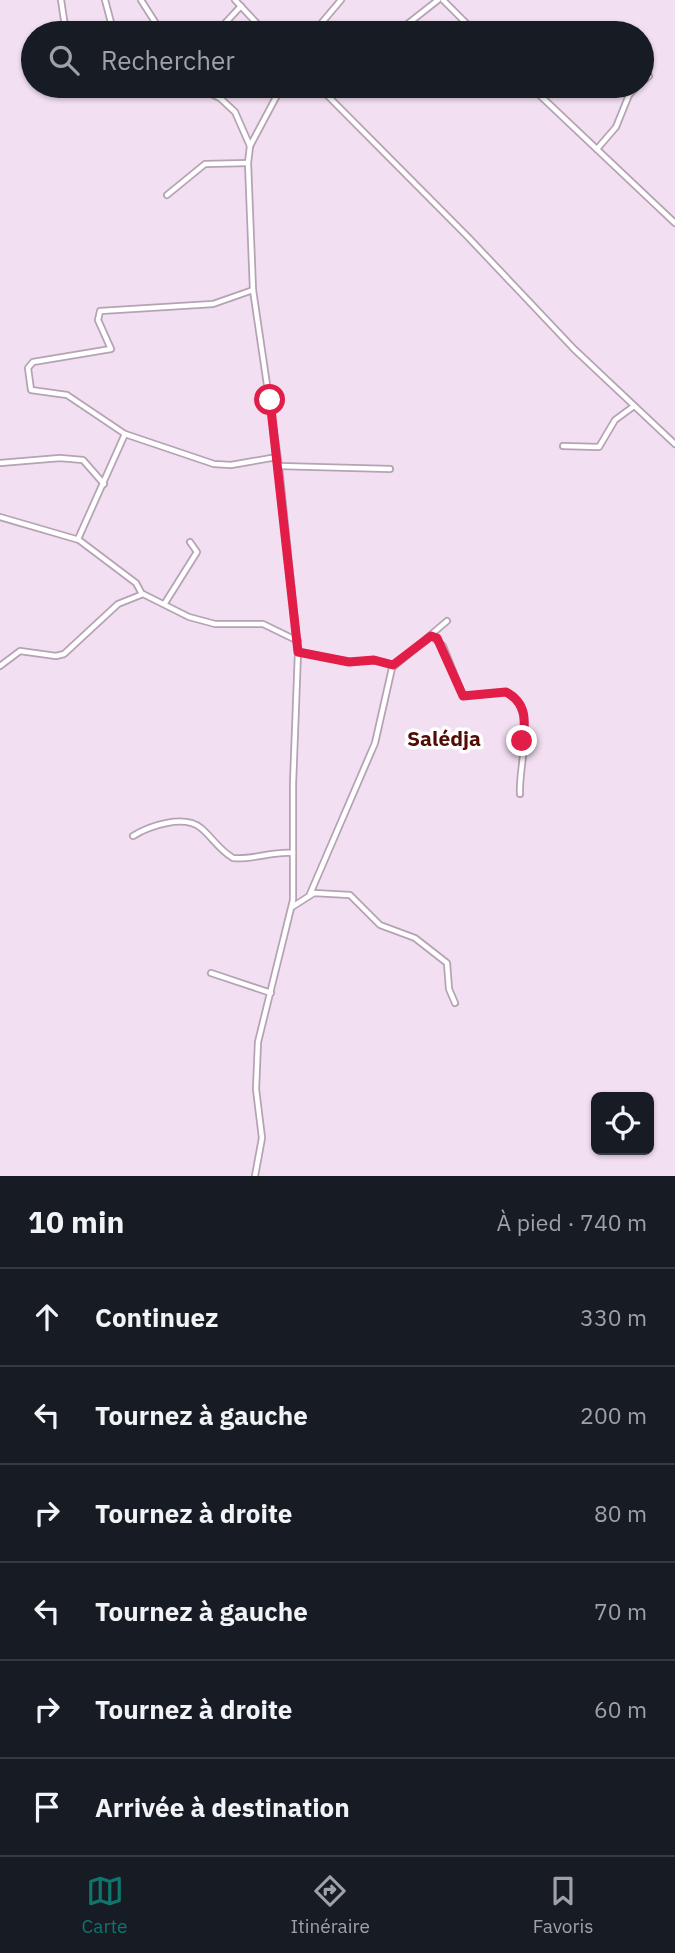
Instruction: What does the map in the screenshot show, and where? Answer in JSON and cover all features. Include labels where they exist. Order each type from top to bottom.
[{"type":"street","points":[[61,0],[64,21]]},
{"type":"street","points":[[104,0],[110,21]]},
{"type":"street","points":[[141,0],[154,21]]},
{"type":"street","points":[[235,0],[255,21]]},
{"type":"street","points":[[323,21],[341,0]]},
{"type":"street","points":[[412,21],[441,0],[463,21]]},
{"type":"street","points":[[227,21],[241,6]]},
{"type":"street","points":[[218,98],[226,102],[239,119],[250,146]]},
{"type":"street","points":[[255,1176],[262,1138],[257,1100],[257,1050],[292,907],[298,652],[279,466],[253,290],[248,163],[250,146],[276,98]]},
{"type":"street","points":[[330,98],[459,228],[566,342],[675,443]]},
{"type":"street","points":[[543,98],[675,223]]},
{"type":"street","points":[[597,149],[616,127],[628,98]]},
{"type":"street","points":[[167,195],[205,164],[248,163]]},
{"type":"street","points":[[253,290],[213,304],[100,311],[98,320],[111,344],[110,350],[50,358],[33,362],[29,366],[33,392],[67,395],[125,434],[224,466],[277,457]]},
{"type":"street","points":[[563,446],[599,447],[615,420],[634,406]]},
{"type":"street","points":[[78,539],[125,434]]},
{"type":"street","points":[[0,463],[60,458],[83,460],[104,484]]},
{"type":"street","points":[[279,466],[390,469]]},
{"type":"street","points":[[0,517],[78,539],[136,583],[142,594],[189,617],[215,624],[263,624],[298,642]]},
{"type":"street","points":[[165,603],[197,552],[190,542]]},
{"type":"street","points":[[0,666],[20,651],[57,656],[64,654],[118,604],[142,594]]},
{"type":"street","points":[[292,907],[310,894],[378,735],[393,665],[447,621]]},
{"type":"street","points":[[431,636],[437,638],[443,646],[463,696],[506,692],[519,704],[526,725],[522,741],[520,794]]},
{"type":"street","points":[[298,652],[349,662],[374,660],[393,665]]},
{"type":"street","points":[[133,836],[154,825],[190,822],[201,828],[233,858],[256,859],[279,852],[293,853]]},
{"type":"street","points":[[310,894],[339,892],[350,895],[380,925],[402,931],[426,946],[448,965],[448,984],[455,1003]]},
{"type":"street","points":[[211,973],[271,993]]},
{"type":"district","name":"Salédja","points":[[444,739]]},
{"type":"route","points":[[270,400],[298,652],[349,662],[374,660],[393,665],[431,636],[437,638],[443,646],[463,696],[510,693],[526,718],[522,741]]}]
